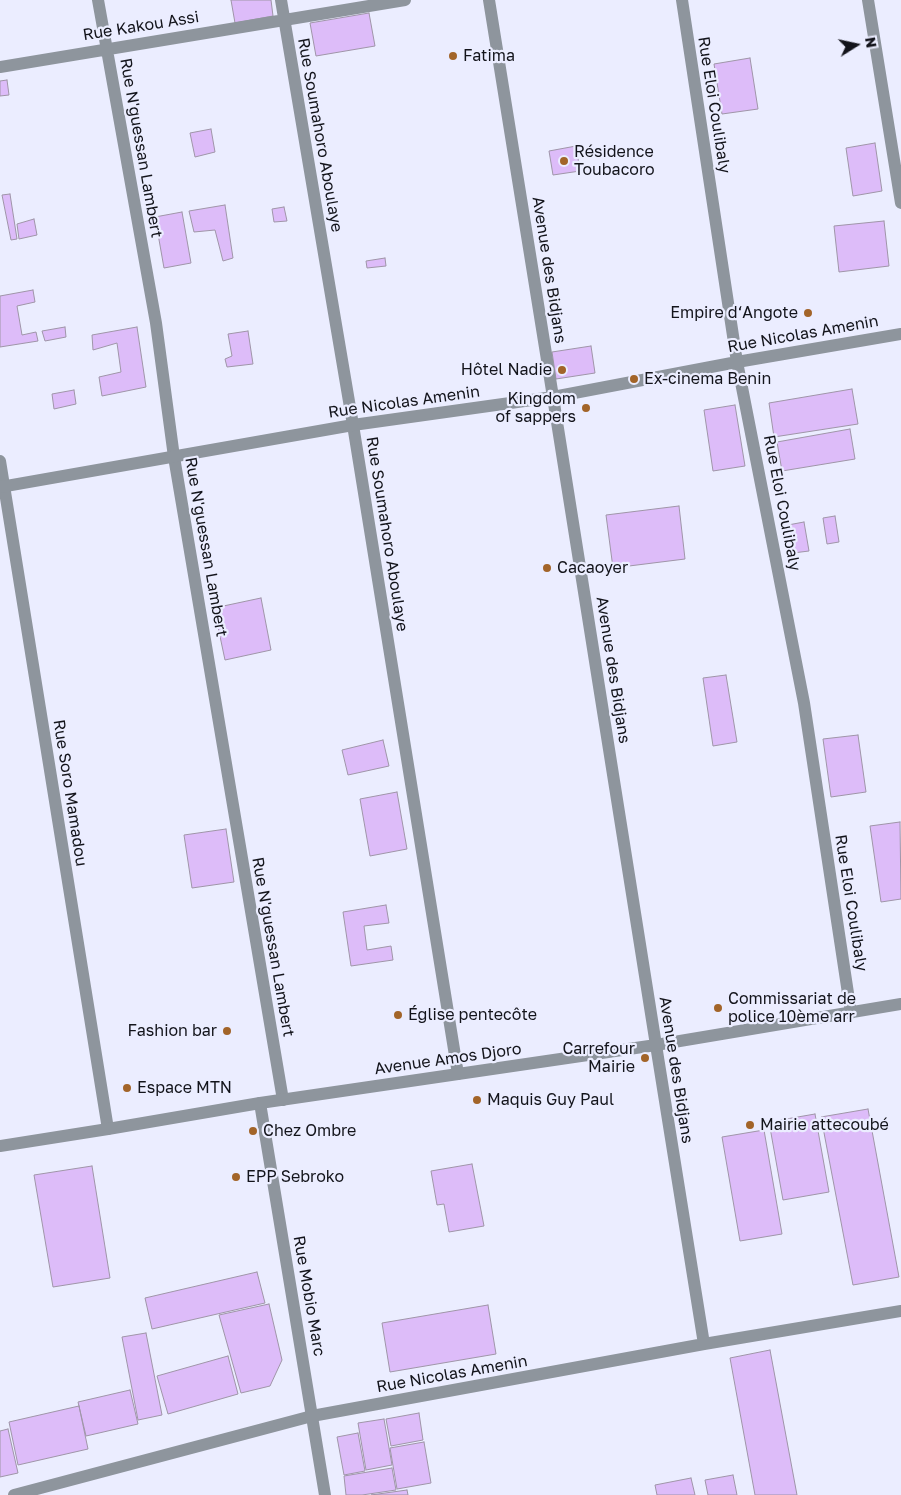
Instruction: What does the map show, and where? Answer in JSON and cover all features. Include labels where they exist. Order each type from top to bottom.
[{"type":"street","name":"Rue N'guessan Lambert","points":[[98,0],[156,323],[174,457],[283,1100]]},
{"type":"street","name":"Rue Soumahoro Aboulaye","points":[[282,0],[458,1074]]},
{"type":"street","name":"Rue Kakou Assi","points":[[0,67],[406,0]]},
{"type":"street","name":"Avenue des Bidjans","points":[[489,0],[704,1344]]},
{"type":"street","name":"Rue Eloi Coulibaly","points":[[682,0],[738,362],[804,703],[851,1013]]},
{"type":"street","points":[[868,0],[901,203]]},
{"type":"street","name":"Rue Nicolas Amenin","points":[[2,486],[353,425],[553,398],[738,362],[901,334]]},
{"type":"street","name":"Rue Soro Mamadou","points":[[0,461],[2,486],[108,1129]]},
{"type":"street","name":"Avenue Amos Djoro","points":[[0,1146],[260,1102],[656,1045],[901,1004]]},
{"type":"street","name":"Rue Mobio Marc","points":[[260,1102],[325,1495]]},
{"type":"street","name":"Rue Nicolas Amenin","points":[[14,1495],[312,1416],[704,1344],[901,1312]]},
{"type":"building","points":[[231,0],[271,0],[273,16],[235,23]]},
{"type":"building","points":[[369,13],[375,46],[316,56],[310,23]]},
{"type":"building","points":[[750,58],[758,109],[722,114],[714,64]]},
{"type":"building","points":[[7,80],[9,95],[0,96],[0,81]]},
{"type":"building","points":[[211,129],[215,152],[195,157],[190,133]]},
{"type":"building","points":[[875,143],[882,191],[853,196],[846,148]]},
{"type":"building","name":"Résidence Toubacoro","points":[[576,146],[580,171],[553,175],[549,151]]},
{"type":"building","points":[[10,194],[17,239],[11,240],[2,195]]},
{"type":"building","points":[[225,205],[233,258],[223,261],[215,230],[194,232],[189,211]]},
{"type":"building","points":[[284,207],[287,221],[274,222],[272,209]]},
{"type":"building","points":[[182,212],[191,263],[164,268],[155,217]]},
{"type":"building","points":[[34,219],[37,235],[19,239],[17,224]]},
{"type":"building","points":[[884,221],[889,266],[839,272],[834,226]]},
{"type":"building","points":[[385,258],[386,266],[367,268],[366,261]]},
{"type":"building","points":[[33,290],[35,302],[17,306],[22,335],[36,332],[38,341],[0,347],[0,296]]},
{"type":"building","points":[[65,327],[66,337],[45,341],[42,331]]},
{"type":"building","points":[[137,327],[146,387],[102,396],[99,377],[121,372],[117,343],[93,350],[92,335]]},
{"type":"building","points":[[248,331],[253,364],[227,367],[225,359],[232,356],[228,334]]},
{"type":"building","points":[[591,346],[595,373],[556,379],[552,352]]},
{"type":"building","points":[[852,389],[858,424],[774,437],[769,403]]},
{"type":"building","points":[[74,390],[76,404],[54,409],[52,394]]},
{"type":"building","points":[[735,405],[745,466],[713,471],[704,410]]},
{"type":"building","points":[[850,429],[855,459],[782,471],[777,442]]},
{"type":"building","points":[[679,506],[685,559],[613,568],[606,515]]},
{"type":"building","points":[[835,516],[839,542],[827,544],[823,518]]},
{"type":"building","points":[[804,522],[809,551],[793,553],[788,525]]},
{"type":"building","points":[[261,598],[271,650],[225,660],[214,608]]},
{"type":"building","points":[[726,675],[737,742],[713,746],[703,678]]},
{"type":"building","points":[[858,735],[866,792],[831,797],[823,739]]},
{"type":"building","points":[[383,740],[389,766],[348,775],[342,750]]},
{"type":"building","points":[[397,792],[407,849],[370,856],[360,799]]},
{"type":"building","points":[[900,822],[901,899],[881,902],[870,826]]},
{"type":"building","points":[[226,829],[234,882],[192,888],[184,835]]},
{"type":"building","points":[[386,905],[389,923],[364,926],[367,950],[391,946],[393,960],[351,966],[343,912]]},
{"type":"building","points":[[868,1109],[899,1277],[853,1285],[821,1117]]},
{"type":"building","points":[[815,1114],[829,1192],[783,1200],[769,1122]]},
{"type":"building","points":[[764,1130],[782,1234],[740,1241],[722,1137]]},
{"type":"building","points":[[472,1164],[484,1226],[449,1232],[444,1204],[437,1205],[431,1171]]},
{"type":"building","points":[[92,1166],[110,1278],[53,1287],[34,1175]]},
{"type":"building","points":[[257,1272],[265,1303],[152,1329],[145,1298]]},
{"type":"building","points":[[269,1304],[282,1360],[270,1386],[241,1393],[219,1315]]},
{"type":"building","points":[[488,1305],[496,1354],[390,1372],[382,1323]]},
{"type":"building","points":[[146,1333],[162,1415],[138,1420],[122,1337]]},
{"type":"building","points":[[770,1350],[797,1495],[755,1495],[730,1358]]},
{"type":"building","points":[[228,1356],[238,1394],[168,1414],[157,1376]]},
{"type":"building","points":[[130,1390],[138,1424],[86,1436],[78,1402]]},
{"type":"building","points":[[79,1406],[88,1449],[18,1465],[9,1422]]},
{"type":"building","points":[[419,1413],[423,1440],[391,1446],[386,1419]]},
{"type":"building","points":[[384,1419],[392,1465],[366,1470],[358,1423]]},
{"type":"building","points":[[8,1429],[18,1473],[0,1477],[0,1431]]},
{"type":"building","points":[[358,1433],[365,1471],[344,1475],[337,1437]]},
{"type":"building","points":[[424,1442],[431,1483],[397,1489],[390,1448]]},
{"type":"building","points":[[392,1468],[396,1490],[362,1495],[346,1495],[344,1476]]},
{"type":"building","points":[[733,1475],[737,1495],[708,1495],[705,1480]]},
{"type":"building","points":[[691,1478],[695,1495],[657,1495],[655,1485]]},
{"type":"building","points":[[407,1490],[408,1495],[371,1495]]},
{"type":"place","name":"Fatima","points":[[453,56]]},
{"type":"place","name":"Résidence Toubacoro","points":[[564,161]]},
{"type":"place","name":"Empire d‘Angote","points":[[808,313]]},
{"type":"place","name":"Hôtel Nadie","points":[[562,370]]},
{"type":"place","name":"Ex-cinema Benin","points":[[634,379]]},
{"type":"place","name":"Kingdom of sappers","points":[[586,408]]},
{"type":"place","name":"Cacaoyer","points":[[547,568]]},
{"type":"place","name":"Commissariat de police 10ème arr","points":[[718,1008]]},
{"type":"place","name":"Église pentecôte","points":[[398,1015]]},
{"type":"place","name":"Fashion bar","points":[[227,1031]]},
{"type":"place","name":"Carrefour Mairie","points":[[645,1058]]},
{"type":"place","name":"Espace MTN","points":[[127,1088]]},
{"type":"place","name":"Maquis Guy Paul","points":[[477,1100]]},
{"type":"place","name":"Mairie attecoubé","points":[[750,1125]]},
{"type":"place","name":"Chez Ombre","points":[[253,1131]]},
{"type":"place","name":"EPP Sebroko","points":[[236,1177]]}]
